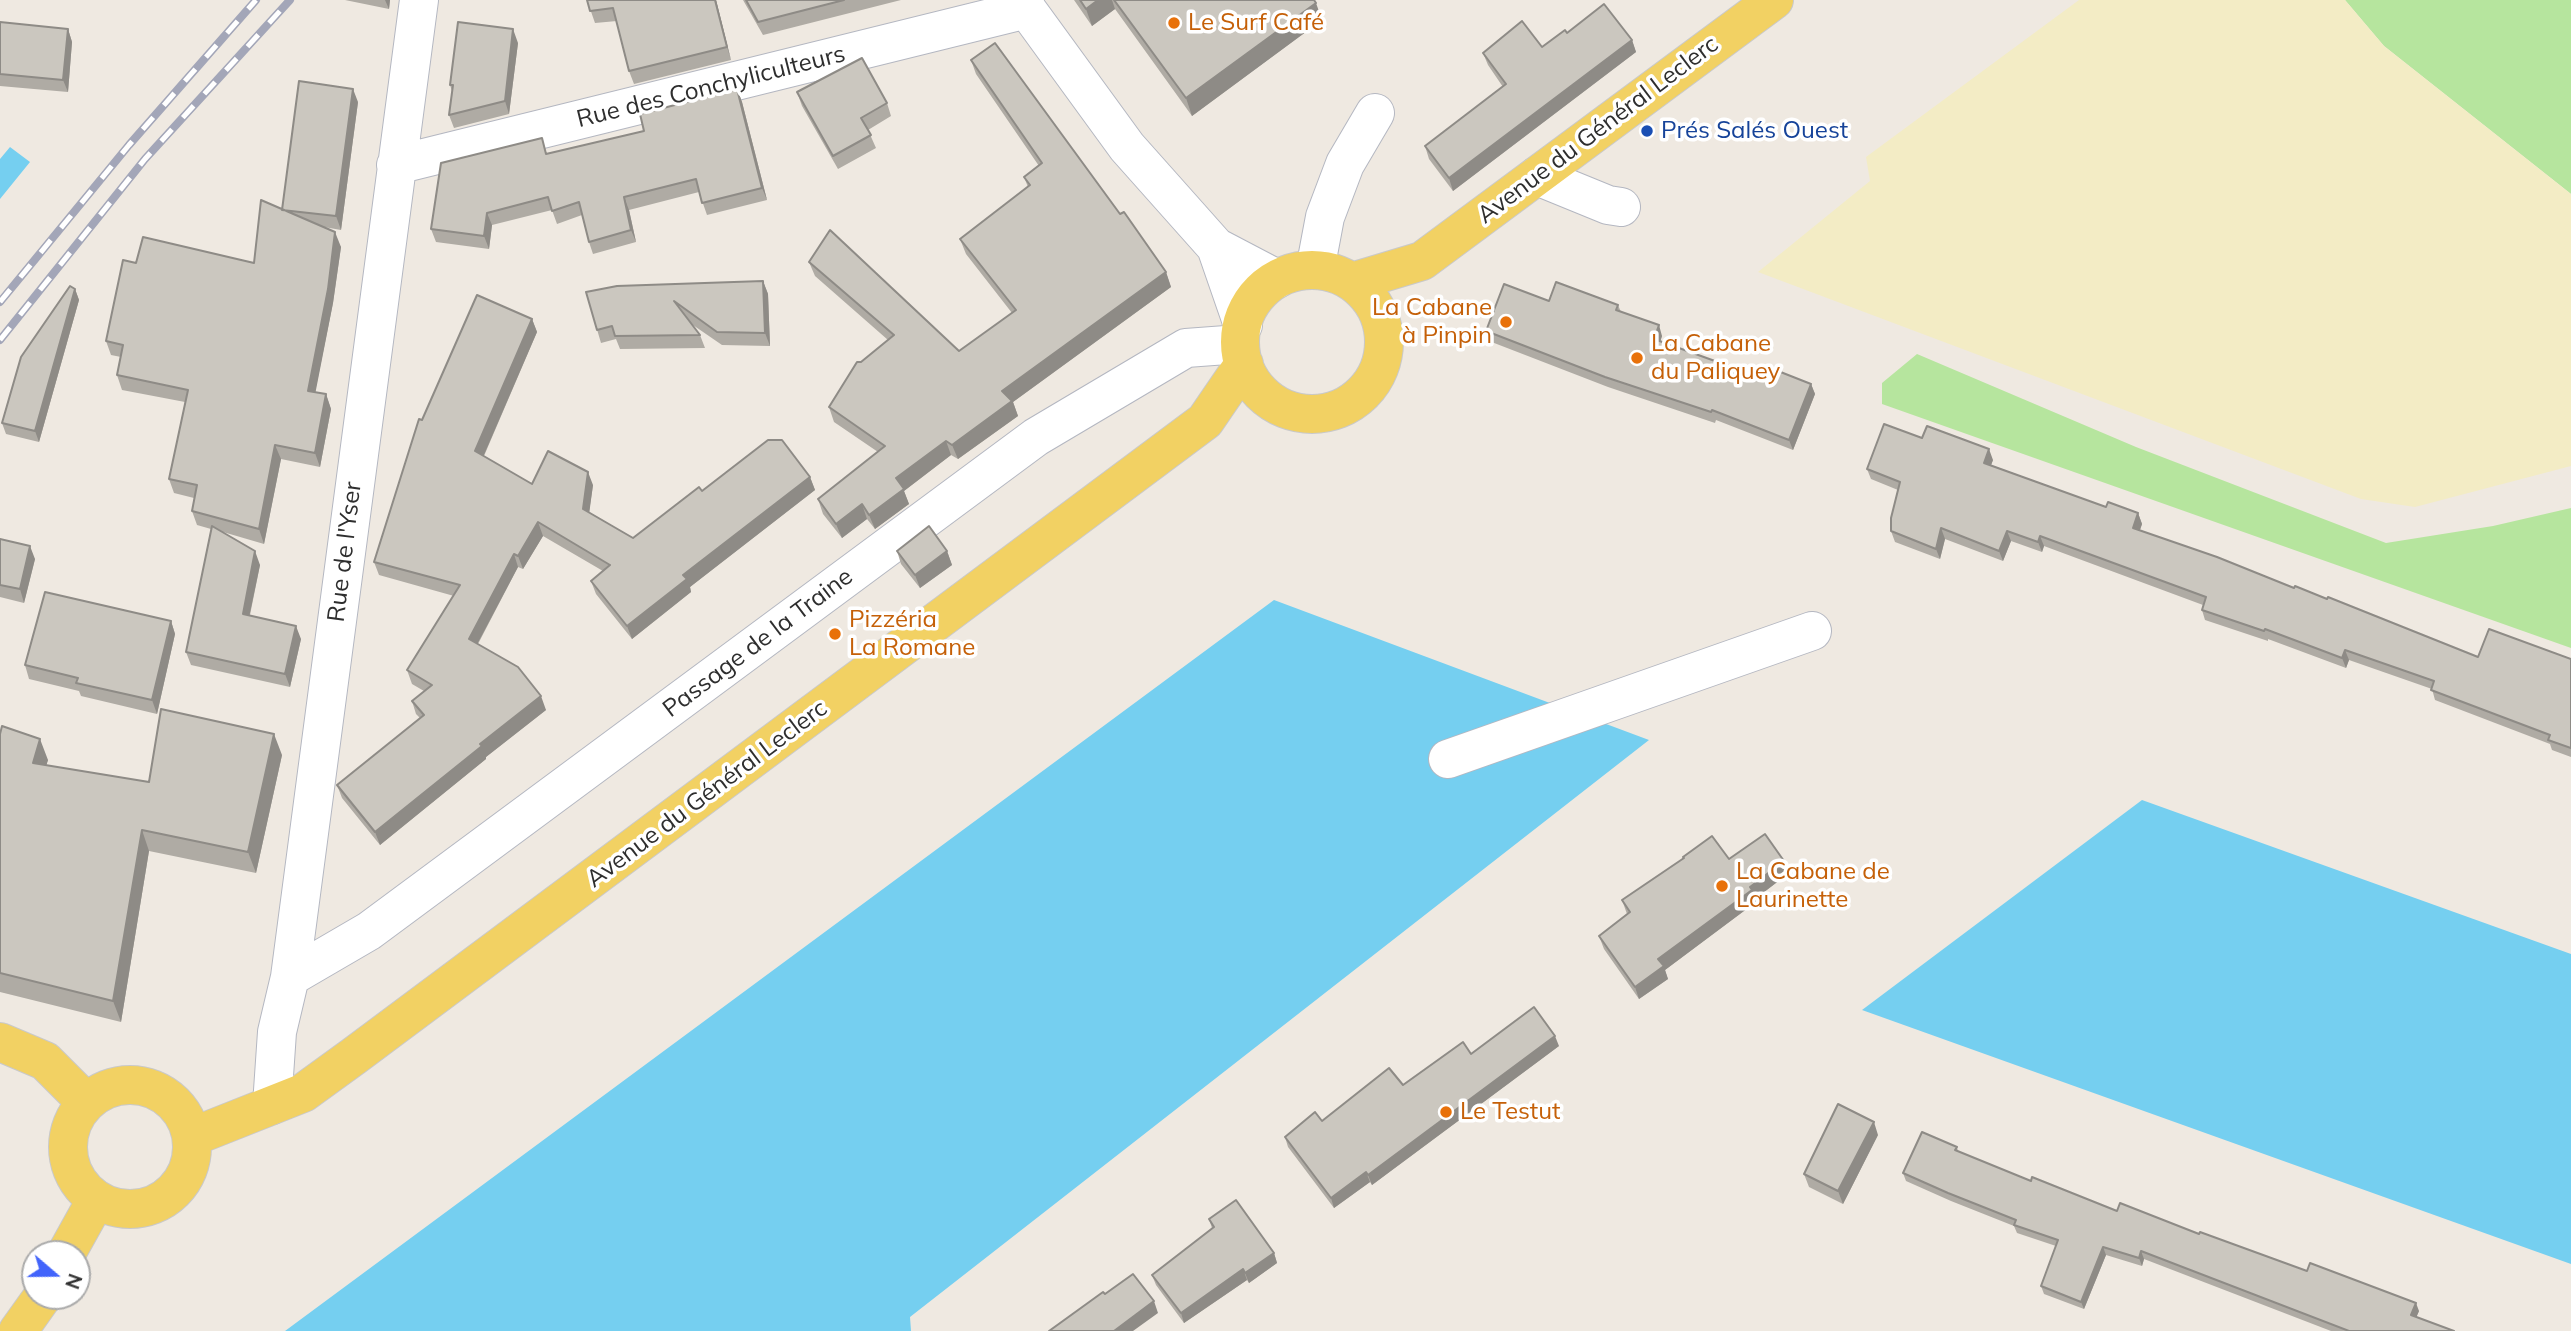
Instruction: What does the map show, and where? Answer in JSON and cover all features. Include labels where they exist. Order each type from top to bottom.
[{"type":"main road","name":"Avenue du Général Leclerc","points":[[1352,282],[1422,261],[1774,0]]},
{"type":"main road","name":"Avenue du Général Leclerc","points":[[1384,336],[1422,261]]},
{"type":"main road","points":[[1315,270],[1335,273],[1352,282],[1367,295],[1379,314],[1384,336],[1383,358],[1375,379],[1360,396],[1341,408],[1322,414],[1301,414],[1282,408],[1251,380],[1242,344],[1249,307],[1261,291],[1277,279],[1295,272],[1315,270]]},
{"type":"main road","name":"Avenue du Général Leclerc","points":[[1205,421],[1242,344]]},
{"type":"main road","name":"Avenue du Général Leclerc","points":[[192,1137],[303,1093],[1205,421],[1282,408]]},
{"type":"main road","points":[[0,1042],[45,1061],[86,1102]]},
{"type":"main road","points":[[121,1085],[140,1085],[158,1091],[174,1102],[186,1119],[192,1137],[192,1158],[185,1177],[173,1194],[155,1205],[136,1210],[115,1209],[96,1200],[82,1188],[72,1172],[68,1154],[68,1135],[75,1117],[86,1102],[102,1091],[121,1085]]},
{"type":"main road","points":[[74,1240],[96,1200]]},
{"type":"main road","points":[[18,1331],[33,1310]]},
{"type":"street","name":"Rue de l'Yser","points":[[272,1105],[277,1032],[290,976],[419,0]]},
{"type":"street","name":"Rue des Conchyliculteurs","points":[[396,165],[1023,5]]},
{"type":"street","points":[[1023,5],[1127,147],[1216,247],[1277,279]]},
{"type":"street","points":[[1315,270],[1325,217],[1345,163],[1375,113]]},
{"type":"street","points":[[1537,176],[1608,205],[1621,207]]},
{"type":"street","points":[[1216,247],[1242,344]]},
{"type":"street","name":"Passage de la Traine","points":[[290,976],[369,931],[1036,437],[1186,348],[1242,344]]},
{"type":"street","points":[[1448,759],[1812,631]]},
{"type":"green space","points":[[2345,0],[2571,0],[2571,194],[2384,46]]},
{"type":"green space","points":[[1917,354],[2136,447],[2386,543],[2493,526],[2571,508],[2571,648],[1882,404],[1882,383]]},
{"type":"sand","points":[[2079,0],[2345,0],[2384,46],[2571,194],[2571,466],[2415,507],[2361,499],[1758,272],[1870,181],[1866,157]]},
{"type":"water","points":[[10,147],[30,162],[0,199],[0,159]]},
{"type":"water","points":[[1274,600],[1649,740],[910,1317],[911,1331],[285,1331]]},
{"type":"water","points":[[2142,800],[2571,954],[2571,1264],[1862,1010]]},
{"type":"building","points":[[587,0],[715,0],[727,47],[629,71],[613,8],[590,11]]},
{"type":"building","points":[[746,0],[844,0],[758,22]]},
{"type":"building","points":[[1080,0],[1098,0],[1086,9]]},
{"type":"building","points":[[1114,0],[1314,0],[1316,3],[1186,98]]},
{"type":"building","points":[[1604,4],[1632,40],[1449,178],[1425,146],[1506,84],[1483,53],[1522,21],[1542,47],[1565,30],[1567,33]]},
{"type":"building","points":[[0,22],[68,29],[63,80],[0,74]]},
{"type":"building","points":[[458,22],[513,29],[505,101],[449,115],[453,85],[450,85]]},
{"type":"building","points":[[995,43],[1120,214],[1124,212],[1166,272],[1002,391],[1012,401],[952,445],[946,441],[896,478],[904,489],[869,515],[862,504],[836,524],[818,499],[885,446],[829,407],[857,362],[861,362],[894,335],[809,262],[830,230],[959,351],[1016,310],[960,239],[1030,185],[1024,177],[1042,163],[971,60]]},
{"type":"building","points":[[862,58],[887,103],[861,118],[871,135],[833,156],[797,92]]},
{"type":"building","points":[[299,81],[353,89],[336,216],[282,210]]},
{"type":"building","points":[[737,89],[762,188],[702,203],[696,179],[624,197],[631,230],[589,242],[579,202],[552,211],[548,197],[487,213],[484,236],[431,229],[441,163],[542,138],[546,154],[644,131],[640,114]]},
{"type":"building","points":[[261,200],[335,232],[328,289],[308,391],[326,394],[315,453],[275,445],[259,529],[192,511],[197,485],[169,479],[188,390],[117,375],[123,345],[106,341],[123,260],[136,263],[143,237],[254,263]]},
{"type":"building","points":[[763,281],[765,333],[717,332],[674,301],[700,335],[615,336],[612,326],[597,330],[586,292],[617,286]]},
{"type":"building","points":[[1556,282],[1618,305],[1616,310],[1659,325],[1654,339],[1773,382],[1778,371],[1811,384],[1789,440],[1712,410],[1711,412],[1605,377],[1486,331],[1504,284],[1549,301]]},
{"type":"building","points":[[70,286],[75,289],[35,431],[2,423],[21,357]]},
{"type":"building","points":[[477,295],[532,319],[475,451],[532,484],[548,451],[588,472],[583,509],[633,538],[699,487],[702,491],[768,440],[782,440],[810,477],[683,575],[687,579],[627,626],[591,581],[610,565],[538,522],[518,556],[514,554],[469,639],[518,667],[541,696],[375,832],[337,785],[424,715],[412,701],[432,685],[407,670],[460,585],[374,562],[419,419],[422,420]]},
{"type":"building","points":[[1884,424],[1922,438],[1927,426],[1989,449],[1984,463],[2106,507],[2108,502],[2138,513],[2133,528],[2217,557],[2294,588],[2295,586],[2327,599],[2328,597],[2478,657],[2489,629],[2571,659],[2571,748],[2548,740],[2550,735],[2431,690],[2434,681],[2345,650],[2342,658],[2265,629],[2264,631],[2202,610],[2206,597],[2040,536],[2038,542],[2007,531],[1999,551],[1941,528],[1936,549],[1891,531],[1891,518],[1900,482],[1867,469]]},
{"type":"building","points":[[212,526],[255,551],[243,614],[296,626],[285,674],[186,652]]},
{"type":"building","points":[[929,526],[947,551],[915,575],[897,551]]},
{"type":"building","points":[[0,539],[30,546],[20,589],[0,585]]},
{"type":"building","points":[[45,592],[171,621],[152,700],[76,683],[78,678],[25,665]]},
{"type":"building","points":[[161,709],[274,734],[248,852],[142,830],[113,1001],[0,973],[2,726],[40,739],[33,763],[149,782]]},
{"type":"building","points":[[1765,834],[1784,861],[1750,887],[1752,890],[1658,959],[1664,966],[1635,987],[1599,936],[1630,912],[1622,900],[1712,836],[1729,859]]},
{"type":"building","points":[[1534,1007],[1555,1036],[1368,1175],[1366,1172],[1331,1198],[1285,1137],[1315,1112],[1322,1121],[1389,1068],[1403,1085],[1463,1042],[1471,1054]]},
{"type":"building","points":[[1838,1104],[1874,1122],[1838,1191],[1804,1174]]},
{"type":"building","points":[[1922,1132],[1957,1147],[1955,1150],[2031,1181],[2032,1177],[2117,1211],[2120,1203],[2199,1234],[2200,1232],[2307,1271],[2310,1263],[2416,1303],[2411,1315],[2454,1331],[2349,1331],[2141,1251],[2139,1258],[2103,1247],[2081,1302],[2041,1286],[2058,1240],[2014,1225],[2016,1220],[1903,1173]]},
{"type":"building","points":[[1236,1200],[1274,1253],[1245,1273],[1243,1269],[1181,1313],[1152,1275],[1214,1227],[1209,1219]]},
{"type":"building","points":[[1133,1274],[1154,1301],[1114,1331],[1049,1331],[1103,1292],[1105,1294]]},
{"type":"railway","points":[[0,302],[129,145],[256,0]]},
{"type":"railway","points":[[0,340],[145,159],[290,0]]},
{"type":"place","name":"Le Surf Café","points":[[1174,23]]},
{"type":"place","name":"Prés Salés Ouest","points":[[1647,131]]},
{"type":"place","name":"La Cabane à Pinpin","points":[[1506,322]]},
{"type":"place","name":"La Cabane du Paliquey","points":[[1637,358]]},
{"type":"place","name":"Pizzéria La Romane","points":[[835,634]]},
{"type":"place","name":"La Cabane de Laurinette","points":[[1722,886]]},
{"type":"place","name":"Le Testut","points":[[1446,1112]]}]
